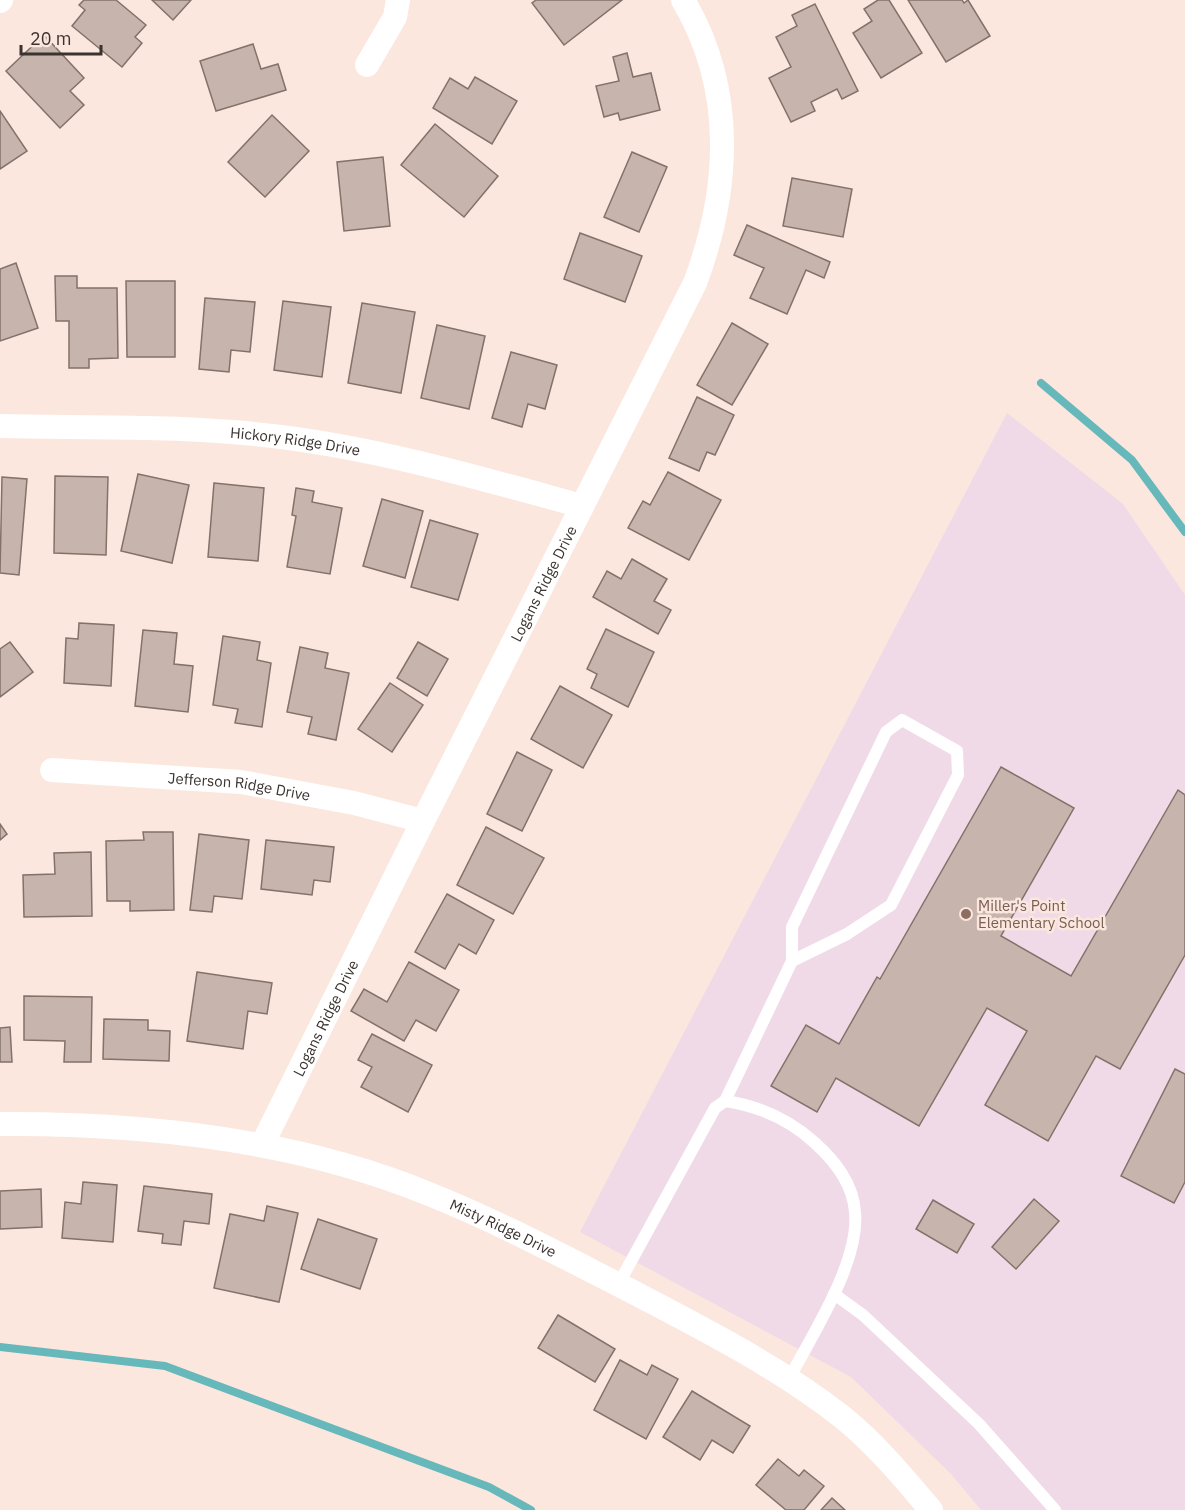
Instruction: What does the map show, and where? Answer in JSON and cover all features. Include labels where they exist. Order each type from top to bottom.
[{"type":"street","points":[[367,65],[395,17],[398,0]]},
{"type":"street","name":"Logans Ridge Drive","points":[[262,1146],[423,821],[695,283],[717,214],[723,145],[713,78],[692,3]]},
{"type":"street","name":"Hickory Ridge Drive","points":[[0,426],[228,431],[284,437],[428,464],[582,506]]},
{"type":"street","name":"Jefferson Ridge Drive","points":[[52,770],[241,782],[354,803],[423,821]]},
{"type":"street","name":"Misty Ridge Drive","points":[[0,1124],[66,1124],[138,1128],[262,1146],[332,1162],[427,1193],[517,1232],[708,1331],[789,1379],[842,1417],[896,1468],[931,1510]]},
{"type":"lane","points":[[618,1285],[715,1108],[725,1101],[792,961],[792,927],[886,732],[902,720],[957,751],[958,775],[891,905],[847,934],[792,961]]},
{"type":"lane","points":[[725,1101],[762,1110],[801,1131],[833,1160],[848,1184],[855,1211],[854,1242],[834,1294],[789,1379]]},
{"type":"lane","points":[[834,1294],[863,1315],[979,1424],[1055,1510]]},
{"type":"shaded area","name":"Miller's Point Elementary School","points":[[1007,413],[1123,504],[1185,595],[1185,1510],[981,1510],[951,1474],[851,1377],[580,1232]]},
{"type":"building","points":[[84,0],[116,0],[146,25],[135,37],[142,43],[122,67],[72,26],[85,10],[79,5]]},
{"type":"building","points":[[152,0],[191,0],[173,20]]},
{"type":"building","points":[[536,0],[622,0],[564,45],[532,3]]},
{"type":"building","points":[[878,0],[889,0],[922,53],[881,78],[853,33],[872,21],[864,9]]},
{"type":"building","points":[[908,0],[962,0],[964,3],[968,0],[990,36],[946,62]]},
{"type":"building","points":[[815,4],[858,91],[842,99],[837,89],[811,102],[815,111],[791,122],[769,78],[791,67],[776,37],[797,26],[792,15]]},
{"type":"building","points":[[44,35],[84,78],[70,91],[84,105],[60,128],[6,71]]},
{"type":"building","points":[[253,44],[261,69],[278,64],[286,90],[216,111],[200,61]]},
{"type":"building","points":[[627,53],[633,77],[651,73],[660,110],[620,120],[618,113],[604,117],[596,86],[619,81],[613,57]]},
{"type":"building","points":[[475,77],[517,101],[492,144],[433,108],[450,78],[468,89]]},
{"type":"building","points":[[0,111],[27,151],[0,169]]},
{"type":"building","points":[[272,115],[309,151],[265,197],[228,162]]},
{"type":"building","points":[[435,124],[498,176],[464,217],[401,165]]},
{"type":"building","points":[[632,152],[667,167],[639,232],[604,217]]},
{"type":"building","points":[[383,157],[390,226],[344,231],[337,162]]},
{"type":"building","points":[[792,178],[852,189],[843,237],[783,226]]},
{"type":"building","points":[[747,225],[830,262],[824,278],[806,270],[787,314],[750,298],[764,268],[734,255]]},
{"type":"building","points":[[580,233],[642,256],[625,302],[564,279]]},
{"type":"building","points":[[16,263],[38,328],[0,341],[0,269]]},
{"type":"building","points":[[55,276],[77,276],[77,288],[117,288],[118,358],[89,359],[89,368],[69,368],[69,321],[56,321]]},
{"type":"building","points":[[126,281],[175,281],[175,357],[127,357]]},
{"type":"building","points":[[205,298],[255,302],[250,352],[231,350],[229,372],[199,369]]},
{"type":"building","points":[[283,301],[331,307],[322,377],[274,370]]},
{"type":"building","points":[[362,303],[415,312],[401,393],[348,383]]},
{"type":"building","points":[[732,323],[768,344],[732,405],[697,385]]},
{"type":"building","points":[[437,325],[485,336],[469,409],[421,398]]},
{"type":"building","points":[[511,352],[557,365],[545,409],[528,404],[522,427],[492,418]]},
{"type":"building","points":[[697,397],[734,415],[715,455],[707,452],[699,471],[669,458]]},
{"type":"building","points":[[668,472],[721,500],[689,560],[628,528],[643,501],[650,505]]},
{"type":"building","points":[[138,474],[189,485],[172,563],[121,551]]},
{"type":"building","points":[[55,476],[108,477],[106,555],[54,553]]},
{"type":"building","points":[[2,477],[27,479],[19,575],[0,573]]},
{"type":"building","points":[[214,483],[264,488],[258,561],[208,557]]},
{"type":"building","points":[[296,488],[314,491],[312,502],[342,508],[330,574],[287,567],[296,516],[292,515]]},
{"type":"building","points":[[382,499],[423,511],[405,578],[363,566]]},
{"type":"building","points":[[430,520],[478,534],[458,600],[411,587]]},
{"type":"building","points":[[632,559],[667,579],[654,601],[671,610],[658,634],[593,597],[607,571],[621,579]]},
{"type":"building","points":[[79,623],[114,625],[111,686],[64,683],[66,638],[78,639]]},
{"type":"building","points":[[606,629],[654,652],[628,707],[591,688],[597,674],[587,669]]},
{"type":"building","points":[[143,630],[177,633],[174,664],[193,666],[188,712],[135,706]]},
{"type":"building","points":[[223,636],[260,642],[257,660],[271,663],[262,727],[235,723],[238,709],[213,705]]},
{"type":"building","points":[[10,642],[33,672],[0,697],[0,649]]},
{"type":"building","points":[[418,642],[448,659],[427,696],[397,678]]},
{"type":"building","points":[[300,647],[328,653],[325,668],[349,673],[336,740],[308,734],[312,717],[287,712]]},
{"type":"building","points":[[390,683],[423,705],[392,752],[358,729]]},
{"type":"building","points":[[560,686],[612,715],[583,768],[531,739]]},
{"type":"building","points":[[517,752],[552,770],[522,831],[487,814]]},
{"type":"building","points":[[1001,767],[1074,808],[1001,936],[1071,976],[1178,790],[1185,795],[1185,955],[1120,1069],[1096,1056],[1048,1141],[985,1105],[1027,1031],[987,1008],[919,1126],[836,1078],[817,1112],[771,1086],[806,1025],[839,1044],[877,977],[880,979]]},
{"type":"building","points":[[0,824],[7,834],[0,840]]},
{"type":"building","points":[[486,827],[544,858],[513,914],[457,885]]},
{"type":"building","points":[[143,832],[173,832],[174,910],[130,911],[130,901],[107,901],[106,841],[144,840]]},
{"type":"building","points":[[199,834],[249,840],[242,899],[214,896],[212,912],[190,910]]},
{"type":"building","points":[[266,840],[334,847],[330,882],[314,880],[312,895],[261,889]]},
{"type":"building","points":[[91,852],[92,916],[24,917],[23,875],[55,874],[54,853]]},
{"type":"building","points":[[447,894],[494,920],[476,954],[459,944],[445,969],[415,952]]},
{"type":"building","points":[[409,962],[459,990],[436,1031],[416,1020],[404,1041],[351,1011],[364,989],[387,1002]]},
{"type":"building","points":[[197,972],[272,983],[267,1014],[248,1011],[243,1049],[187,1041]]},
{"type":"building","points":[[24,996],[92,997],[91,1062],[64,1062],[65,1041],[24,1040]]},
{"type":"building","points":[[104,1019],[148,1020],[148,1030],[170,1031],[169,1061],[103,1059]]},
{"type":"building","points":[[10,1027],[12,1062],[0,1062],[0,1028]]},
{"type":"building","points":[[372,1034],[432,1065],[408,1112],[361,1087],[372,1067],[358,1060]]},
{"type":"building","points":[[1175,1069],[1185,1074],[1185,1182],[1174,1203],[1121,1176]]},
{"type":"building","points":[[83,1182],[117,1185],[113,1242],[62,1238],[65,1202],[81,1204]]},
{"type":"building","points":[[144,1186],[212,1194],[209,1224],[184,1221],[181,1245],[162,1243],[163,1234],[138,1231]]},
{"type":"building","points":[[41,1189],[42,1227],[0,1229],[0,1191]]},
{"type":"building","points":[[1034,1199],[1059,1221],[1016,1269],[992,1247]]},
{"type":"building","points":[[933,1200],[974,1224],[957,1253],[916,1229]]},
{"type":"building","points":[[267,1206],[298,1213],[279,1302],[214,1288],[230,1214],[264,1221]]},
{"type":"building","points":[[318,1219],[377,1239],[360,1289],[301,1269]]},
{"type":"building","points":[[558,1315],[615,1349],[595,1382],[538,1348]]},
{"type":"building","points":[[620,1360],[647,1375],[652,1365],[678,1379],[646,1439],[594,1410]]},
{"type":"building","points":[[692,1391],[750,1426],[733,1453],[712,1440],[700,1460],[663,1437]]},
{"type":"building","points":[[778,1459],[799,1476],[804,1470],[824,1486],[804,1510],[786,1510],[756,1485]]},
{"type":"building","points":[[832,1498],[845,1510],[821,1510]]},
{"type":"waterway","points":[[1041,383],[1132,460],[1185,532]]},
{"type":"waterway","points":[[0,1347],[165,1366],[489,1487],[531,1510]]},
{"type":"place","name":"Miller's Point Elementary School","points":[[966,914]]}]
